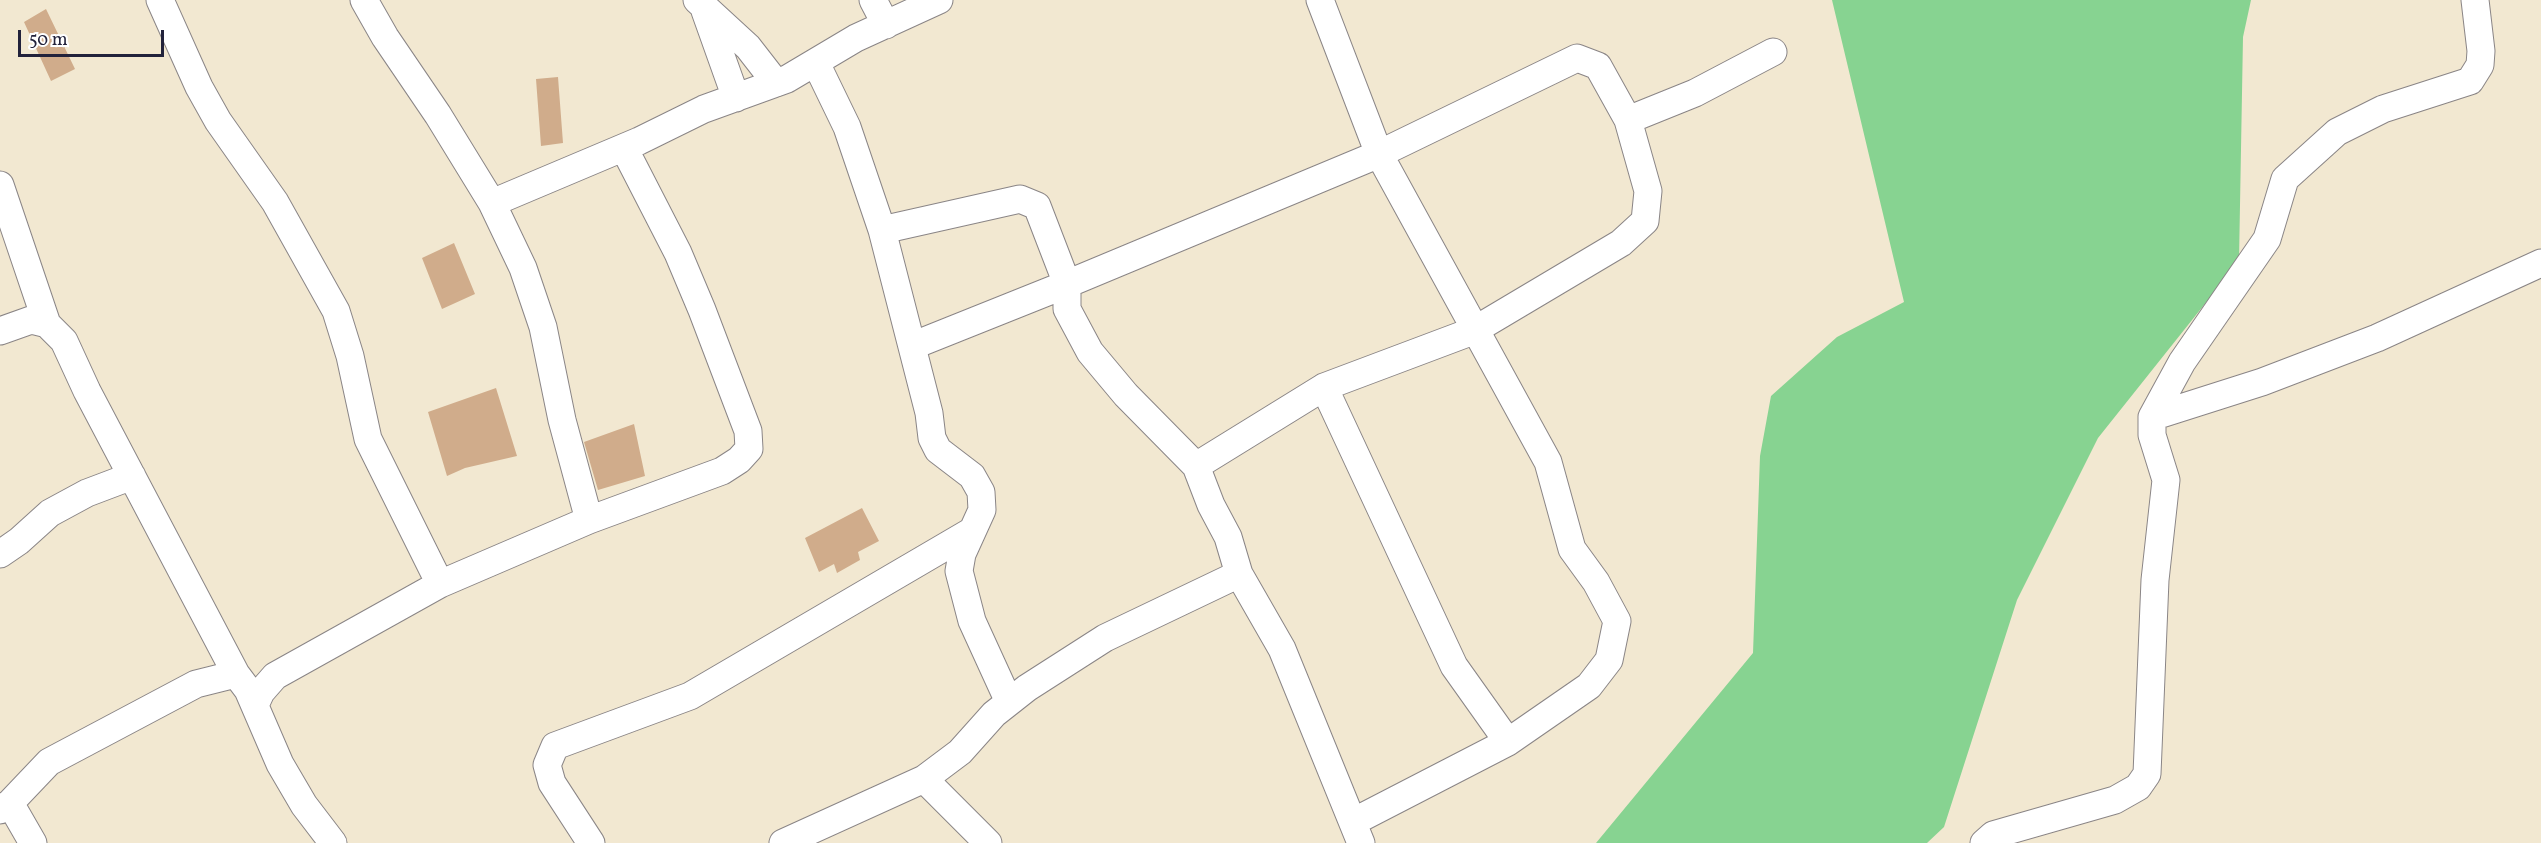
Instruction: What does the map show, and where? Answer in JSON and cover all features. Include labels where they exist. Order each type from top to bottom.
[{"type":"street","points":[[160,0],[213,113],[275,202],[336,311],[350,356],[368,439],[440,584]]},
{"type":"street","points":[[364,0],[385,37],[419,85],[492,203],[534,293],[562,420],[589,520]]},
{"type":"street","points":[[873,0],[886,25]]},
{"type":"street","points":[[492,203],[624,148],[704,109],[776,83],[816,63],[856,38],[939,0]]},
{"type":"street","points":[[882,230],[1020,199],[1036,206],[1067,284],[1067,309],[1090,352],[1126,395],[1197,466],[1211,505],[1228,537],[1239,574],[1281,649],[1357,832],[1508,742],[1589,686],[1609,660],[1617,621],[1596,582],[1572,549],[1548,462],[1473,331],[1378,154],[1320,0]]},
{"type":"street","points":[[1984,843],[1993,835],[2115,800],[2138,787],[2146,774],[2155,580],[2166,480],[2152,435],[2152,417],[2182,362],[2267,239],[2285,179],[2337,132],[2384,109],[2470,81],[2480,65],[2481,51],[2475,0]]},
{"type":"street","points":[[700,3],[748,47],[776,83]]},
{"type":"street","points":[[700,3],[736,98]]},
{"type":"street","points":[[1628,120],[1695,93],[1773,52]]},
{"type":"street","points":[[912,346],[1378,154],[1577,58],[1598,66],[1628,120],[1648,191],[1645,221],[1621,243],[1473,331],[1324,387],[1197,466]]},
{"type":"street","points":[[816,63],[847,127],[882,230],[930,412],[932,438],[938,450],[972,476],[981,492],[982,510],[962,554],[959,571],[972,621],[1009,702]]},
{"type":"street","points":[[255,705],[261,692],[275,676],[440,584],[589,520],[722,471],[739,460],[749,449],[748,431],[702,310],[678,254],[624,148]]},
{"type":"street","points":[[0,185],[47,324],[64,341],[87,391],[236,674],[248,690],[280,764],[304,805],[333,843]]},
{"type":"street","points":[[2152,417],[2262,382],[2377,338],[2541,263]]},
{"type":"street","points":[[0,331],[31,320],[47,324]]},
{"type":"street","points":[[1324,387],[1454,666],[1508,742]]},
{"type":"street","points":[[0,554],[19,542],[50,513],[87,493],[132,476]]},
{"type":"street","points":[[591,843],[552,783],[548,765],[555,746],[690,696],[972,531]]},
{"type":"street","points":[[783,843],[924,778],[960,752],[994,714],[1027,688],[1105,638],[1239,574]]},
{"type":"street","points":[[33,843],[5,806],[49,762],[196,684],[236,674]]},
{"type":"street","points":[[924,778],[988,843]]},
{"type":"green space","points":[[1832,0],[2251,0],[2243,37],[2239,261],[2098,438],[2017,600],[1944,827],[1927,843],[1596,843],[1753,653],[1760,456],[1771,396],[1837,337],[1904,302]]},
{"type":"building","points":[[46,9],[75,69],[51,81],[24,22]]},
{"type":"building","points":[[558,77],[563,143],[541,146],[536,79]]},
{"type":"building","points":[[454,243],[475,294],[442,309],[422,258]]},
{"type":"building","points":[[496,388],[517,456],[465,468],[447,476],[428,412]]},
{"type":"building","points":[[634,424],[645,476],[598,490],[584,442]]},
{"type":"building","points":[[862,508],[879,541],[858,552],[860,560],[837,573],[834,564],[819,572],[805,538]]}]
